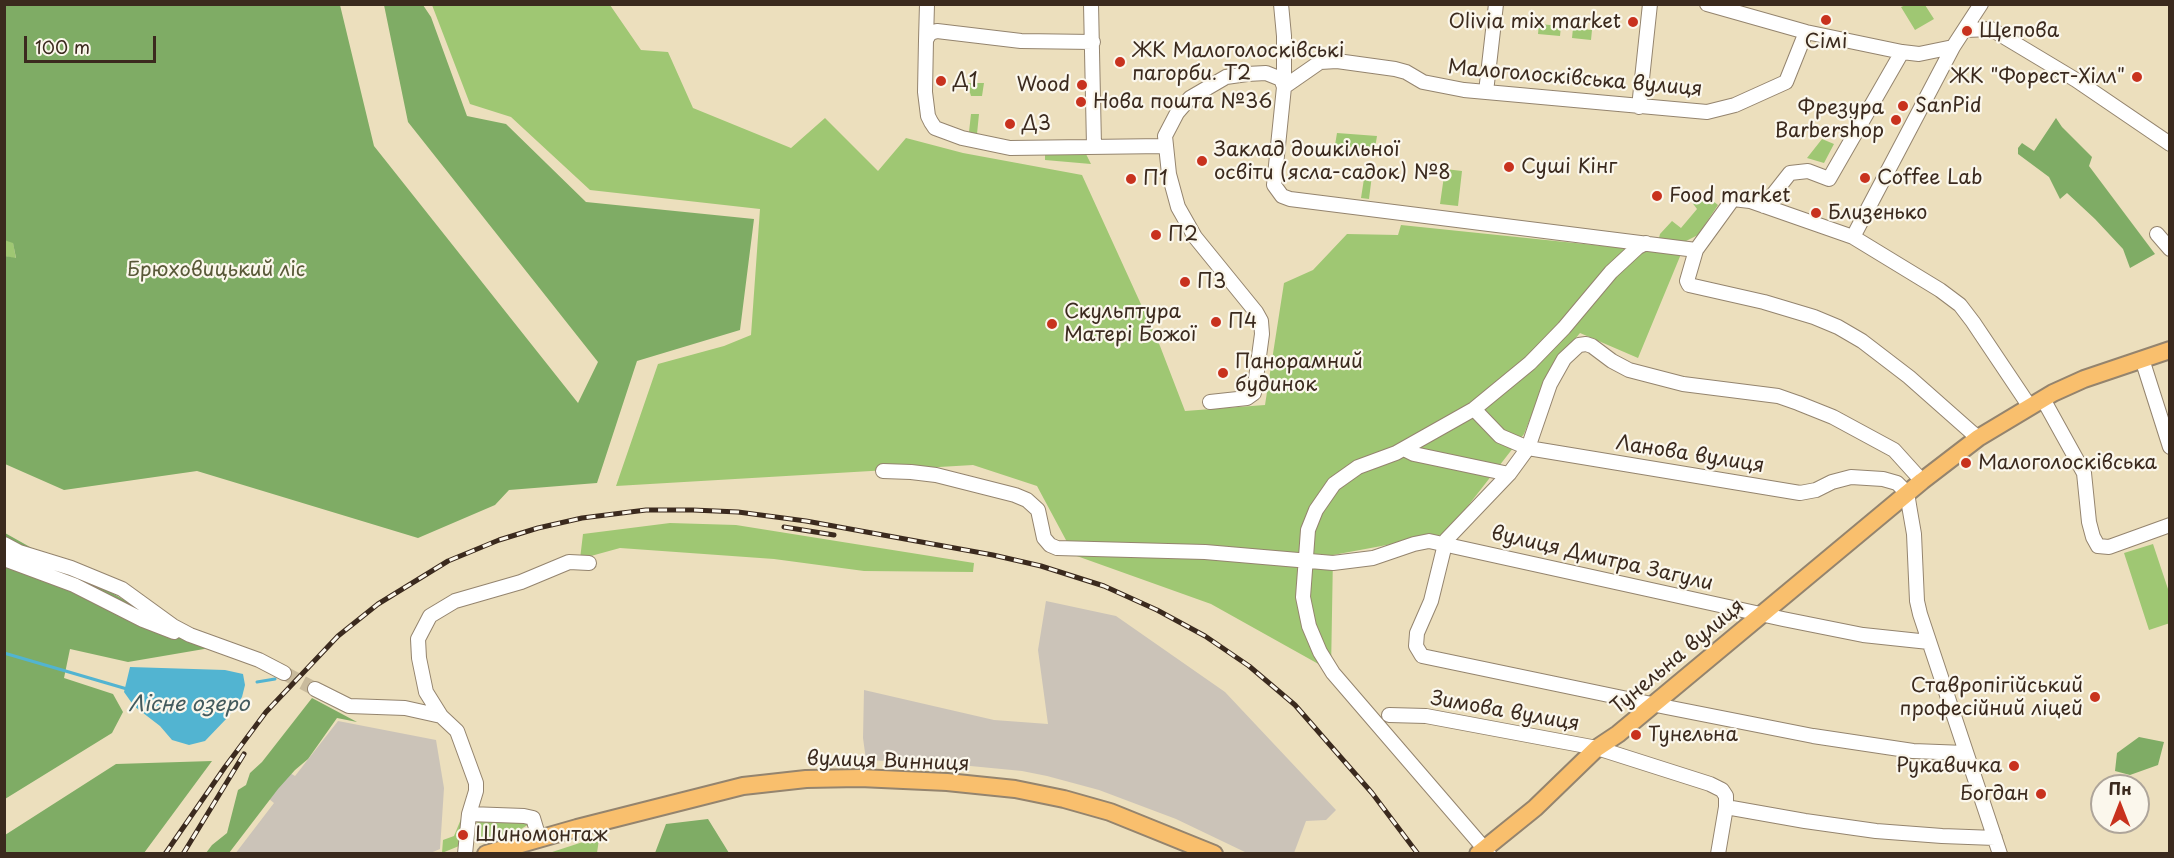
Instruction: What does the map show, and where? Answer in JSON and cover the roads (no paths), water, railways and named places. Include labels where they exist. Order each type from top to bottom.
[{"type":"main road","name":"Тунельна вулиця","points":[[1483,852],[1535,808],[1597,748],[1653,705],[1907,493],[1978,438],[2036,403],[2084,380],[2169,351]]},
{"type":"main road","name":"вулиця Винниця","points":[[486,854],[539,838],[743,786],[806,779],[860,778],[947,782],[1015,789],[1064,799],[1110,812],[1214,854]]},
{"type":"street","points":[[927,4],[925,92],[928,116],[935,128],[962,138],[1010,148],[1165,146]]},
{"type":"street","points":[[1091,4],[1094,146]]},
{"type":"street","points":[[1281,4],[1284,36],[1284,87],[1274,185],[1282,196],[1290,199],[1696,250]]},
{"type":"street","points":[[1486,92],[1496,4]]},
{"type":"street","points":[[1639,107],[1650,4]]},
{"type":"street","points":[[1707,4],[1806,32],[1902,52],[1919,54],[1953,48]]},
{"type":"street","points":[[1853,237],[1953,48],[1981,4]]},
{"type":"street","points":[[1966,30],[1991,29],[2076,80],[2169,144]]},
{"type":"street","points":[[926,40],[930,33],[937,32],[1021,41],[1093,42]]},
{"type":"street","name":"Малоголосківська вулиця","points":[[1284,87],[1316,64],[1330,60],[1401,70],[1423,82],[1486,92],[1707,112],[1736,105],[1786,82],[1806,32]]},
{"type":"street","points":[[1764,206],[1790,173],[1808,171],[1828,179],[1902,52]]},
{"type":"street","points":[[1210,402],[1247,398],[1254,393],[1262,334],[1260,321],[1256,312],[1196,237],[1178,207],[1169,174],[1165,136],[1177,113],[1190,98],[1226,77],[1266,73],[1281,79],[1284,87]]},
{"type":"street","points":[[1978,438],[1910,377],[1862,341],[1838,327],[1814,316],[1689,285],[1687,280],[1698,244],[1733,199],[1764,206],[1853,237],[1940,290],[1960,305],[2036,403],[2084,473],[2089,522],[2098,546],[2109,547],[2169,525]]},
{"type":"street","points":[[2157,234],[2169,249]]},
{"type":"street","points":[[1483,852],[1398,746],[1334,673],[1320,652],[1309,626],[1303,597],[1306,540],[1312,519],[1320,503],[1334,484],[1358,467],[1404,449],[1474,409],[1524,369],[1564,328],[1611,272],[1638,247],[1646,243]]},
{"type":"street","points":[[1564,328],[1629,370],[1683,384],[1778,396],[1833,417],[1894,450],[1922,481]]},
{"type":"street","points":[[1586,344],[1579,345],[1564,359],[1550,384],[1528,448],[1509,474],[1453,531],[1445,543],[1431,601],[1417,633],[1417,650],[1422,656],[1813,736],[1927,753],[1965,753]]},
{"type":"street","points":[[2142,359],[2169,447]]},
{"type":"street","name":"Ланова вулиця","points":[[1474,409],[1500,436],[1528,448],[1800,493],[1816,490],[1832,482],[1851,477],[1883,479],[1897,483],[1907,493]]},
{"type":"street","points":[[1404,449],[1509,474]]},
{"type":"street","points":[[883,471],[936,475],[1016,495],[1027,500],[1038,510],[1044,538],[1050,545],[1057,548],[1205,552],[1344,563],[1373,558],[1422,542],[1445,543]]},
{"type":"street","points":[[1907,493],[1913,530],[1917,601],[2000,854]]},
{"type":"street","name":"вулиця Дмитра Загули","points":[[1445,543],[1762,614],[1863,634],[1929,642]]},
{"type":"street","points":[[4,544],[19,552],[71,568],[122,589],[173,626],[190,635],[259,660],[284,673]]},
{"type":"street","points":[[4,559],[74,585],[170,632],[190,635]]},
{"type":"street","points":[[465,854],[469,814],[476,783],[457,731],[441,716],[426,692],[418,658],[418,639],[430,616],[456,601],[521,582],[569,562],[589,563]]},
{"type":"street","points":[[315,689],[349,706],[405,708],[441,716]]},
{"type":"street","name":"Зимова вулиця","points":[[1389,715],[1426,716],[1597,748],[1710,784],[1722,790],[1726,796],[1726,807]]},
{"type":"street","points":[[1718,854],[1726,807],[1876,831],[1995,838]]},
{"type":"street","points":[[469,814],[533,818],[539,838]]},
{"type":"water","name":"Лісне озеро","points":[[130,667],[225,670],[243,674],[245,685],[242,697],[228,717],[205,741],[189,745],[172,740],[160,726],[134,706],[124,692]]},
{"type":"waterway","points":[[4,653],[127,689]]},
{"type":"waterway","points":[[257,682],[275,679]]},
{"type":"tunnel","points":[[284,673],[315,689]]},
{"type":"railway","points":[[165,854],[266,712],[338,636],[378,604],[448,561],[499,540],[582,518],[646,510],[738,512],[806,521],[993,555],[1041,566],[1104,586],[1157,610],[1205,636],[1249,666],[1295,705],[1372,793],[1418,854]]},
{"type":"railway","points":[[784,527],[834,535]]},
{"type":"railway","points":[[183,854],[244,754]]},
{"type":"place","name":"Сімі","points":[[1826,20]]},
{"type":"place","name":"Olivia mix market","points":[[1633,22]]},
{"type":"place","name":"Щепова","points":[[1967,31]]},
{"type":"place","name":"ЖК Малоголосківські пагорби. Т2","points":[[1120,62]]},
{"type":"place","name":"ЖК \"Форест-Хілл\"","points":[[2137,77]]},
{"type":"place","name":"Д1","points":[[941,81]]},
{"type":"place","name":"Wood","points":[[1082,85]]},
{"type":"place","name":"Нова пошта №36","points":[[1081,102]]},
{"type":"place","name":"SanPid","points":[[1903,106]]},
{"type":"place","name":"Фрезура Barbershop","points":[[1896,120]]},
{"type":"place","name":"Д3","points":[[1010,124]]},
{"type":"place","name":"Заклад дошкільної освіти (ясла-садок) №8","points":[[1202,161]]},
{"type":"place","name":"Суші Кінг","points":[[1509,167]]},
{"type":"place","name":"Coffee Lab","points":[[1865,178]]},
{"type":"place","name":"П1","points":[[1131,179]]},
{"type":"place","name":"Food market","points":[[1657,196]]},
{"type":"place","name":"Близенько","points":[[1816,213]]},
{"type":"place","name":"П2","points":[[1156,235]]},
{"type":"place","name":"П3","points":[[1185,282]]},
{"type":"place","name":"П4","points":[[1216,322]]},
{"type":"place","name":"Скульптура Матері Божої","points":[[1052,324]]},
{"type":"place","name":"Панорамний будинок","points":[[1223,373]]},
{"type":"place","name":"Малоголосківська","points":[[1966,463]]},
{"type":"place","name":"Ставропігійський професійний ліцей","points":[[2095,697]]},
{"type":"place","name":"Тунельна","points":[[1636,735]]},
{"type":"place","name":"Рукавичка","points":[[2014,766]]},
{"type":"place","name":"Богдан","points":[[2041,794]]},
{"type":"place","name":"Шиномонтаж","points":[[463,835]]},
{"type":"park label","name":"Брюховицький ліс","points":[[216,270]]}]
